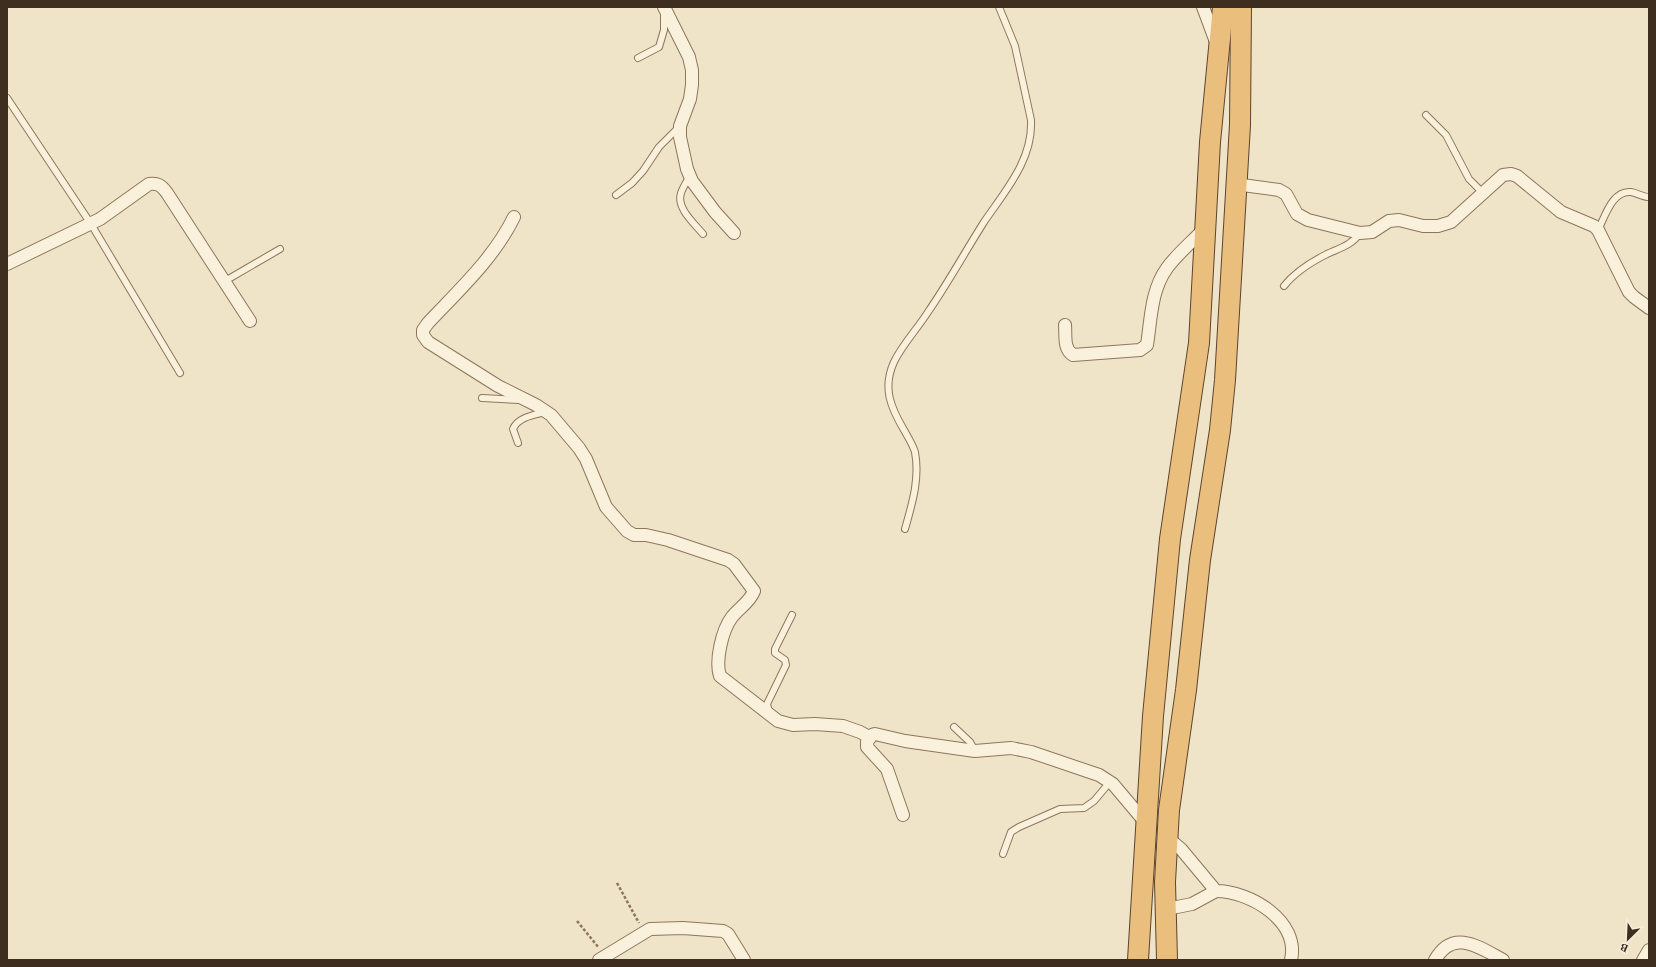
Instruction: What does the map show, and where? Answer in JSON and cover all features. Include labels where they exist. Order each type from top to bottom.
[{"type":"highway","points":[[1138,960],[1152,716],[1170,539],[1199,343],[1210,142],[1220,52],[1223,7]]},
{"type":"highway","points":[[1167,960],[1165,882],[1169,810],[1186,690],[1200,560],[1220,430],[1225,380],[1231,286],[1235,184],[1240,125],[1241,7]]},
{"type":"street","points":[[664,7],[686,51],[692,70],[690,99],[680,126],[680,136],[687,169],[690,176],[715,212],[734,233]]},
{"type":"street","points":[[1203,7],[1220,52]]},
{"type":"street","points":[[1235,184],[1279,190],[1286,194],[1297,214],[1308,220],[1360,233],[1372,232],[1389,221],[1399,220],[1423,226],[1438,226],[1451,222],[1503,175],[1511,174],[1517,176],[1561,212],[1594,226],[1598,230],[1629,292],[1649,308]]},
{"type":"street","points":[[7,264],[91,224],[149,184],[156,183],[161,185],[225,281],[250,322]]},
{"type":"street","points":[[514,217],[499,244],[479,269],[428,323],[423,330],[423,335],[428,342],[498,386],[551,415],[579,448],[586,459],[606,507],[627,531],[634,535],[646,535],[668,540],[728,560],[734,564],[754,591],[752,597],[732,618],[727,626],[717,664],[720,676],[778,721],[793,724],[843,726],[870,737]]},
{"type":"street","points":[[1065,325],[1066,347],[1073,355],[1140,350],[1144,348],[1148,345],[1154,295],[1162,277],[1167,268],[1205,228]]},
{"type":"street","points":[[903,815],[887,769],[867,747],[870,737],[875,734],[905,741],[975,751],[1011,748],[1031,752],[1098,775],[1110,782],[1145,822]]},
{"type":"street","points":[[1168,838],[1181,849],[1216,891]]},
{"type":"street","points":[[1168,908],[1192,904],[1216,891],[1225,891],[1243,897],[1264,907],[1278,918],[1290,936],[1293,951],[1291,960]]},
{"type":"street","points":[[602,958],[650,929],[683,928],[723,931],[728,934],[744,960]]},
{"type":"street","points":[[1435,960],[1438,954],[1447,945],[1456,942],[1466,943],[1478,947],[1502,960]]},
{"type":"street","points":[[1643,960],[1649,950]]},
{"type":"lane","points":[[638,58],[659,47],[664,30],[664,7]]},
{"type":"lane","points":[[905,529],[915,490],[916,469],[914,450],[892,411],[888,390],[890,373],[895,360],[928,312],[984,222],[1012,181],[1025,156],[1032,132],[1031,120],[1016,46],[998,7]]},
{"type":"lane","points":[[7,98],[91,224],[180,372]]},
{"type":"lane","points":[[1426,115],[1446,135],[1469,179],[1483,193]]},
{"type":"lane","points":[[616,195],[632,183],[659,147],[680,126]]},
{"type":"lane","points":[[690,176],[681,193],[680,201],[682,207],[703,234]]},
{"type":"lane","points":[[1598,230],[1614,200],[1621,193],[1630,192],[1649,197]]},
{"type":"lane","points":[[1284,286],[1290,278],[1299,271],[1326,255],[1350,244],[1360,233]]},
{"type":"lane","points":[[225,281],[280,249]]},
{"type":"lane","points":[[482,398],[525,400]]},
{"type":"lane","points":[[518,443],[513,430],[517,422],[524,418],[546,412]]},
{"type":"lane","points":[[772,717],[767,709],[767,704],[786,665],[785,660],[775,653],[775,649],[792,615]]},
{"type":"lane","points":[[954,727],[970,742],[975,751]]},
{"type":"lane","points":[[1003,854],[1011,832],[1060,809],[1084,808],[1094,801],[1110,782]]},
{"type":"path","points":[[617,883],[644,932]]},
{"type":"path","points":[[577,921],[602,958]]}]
